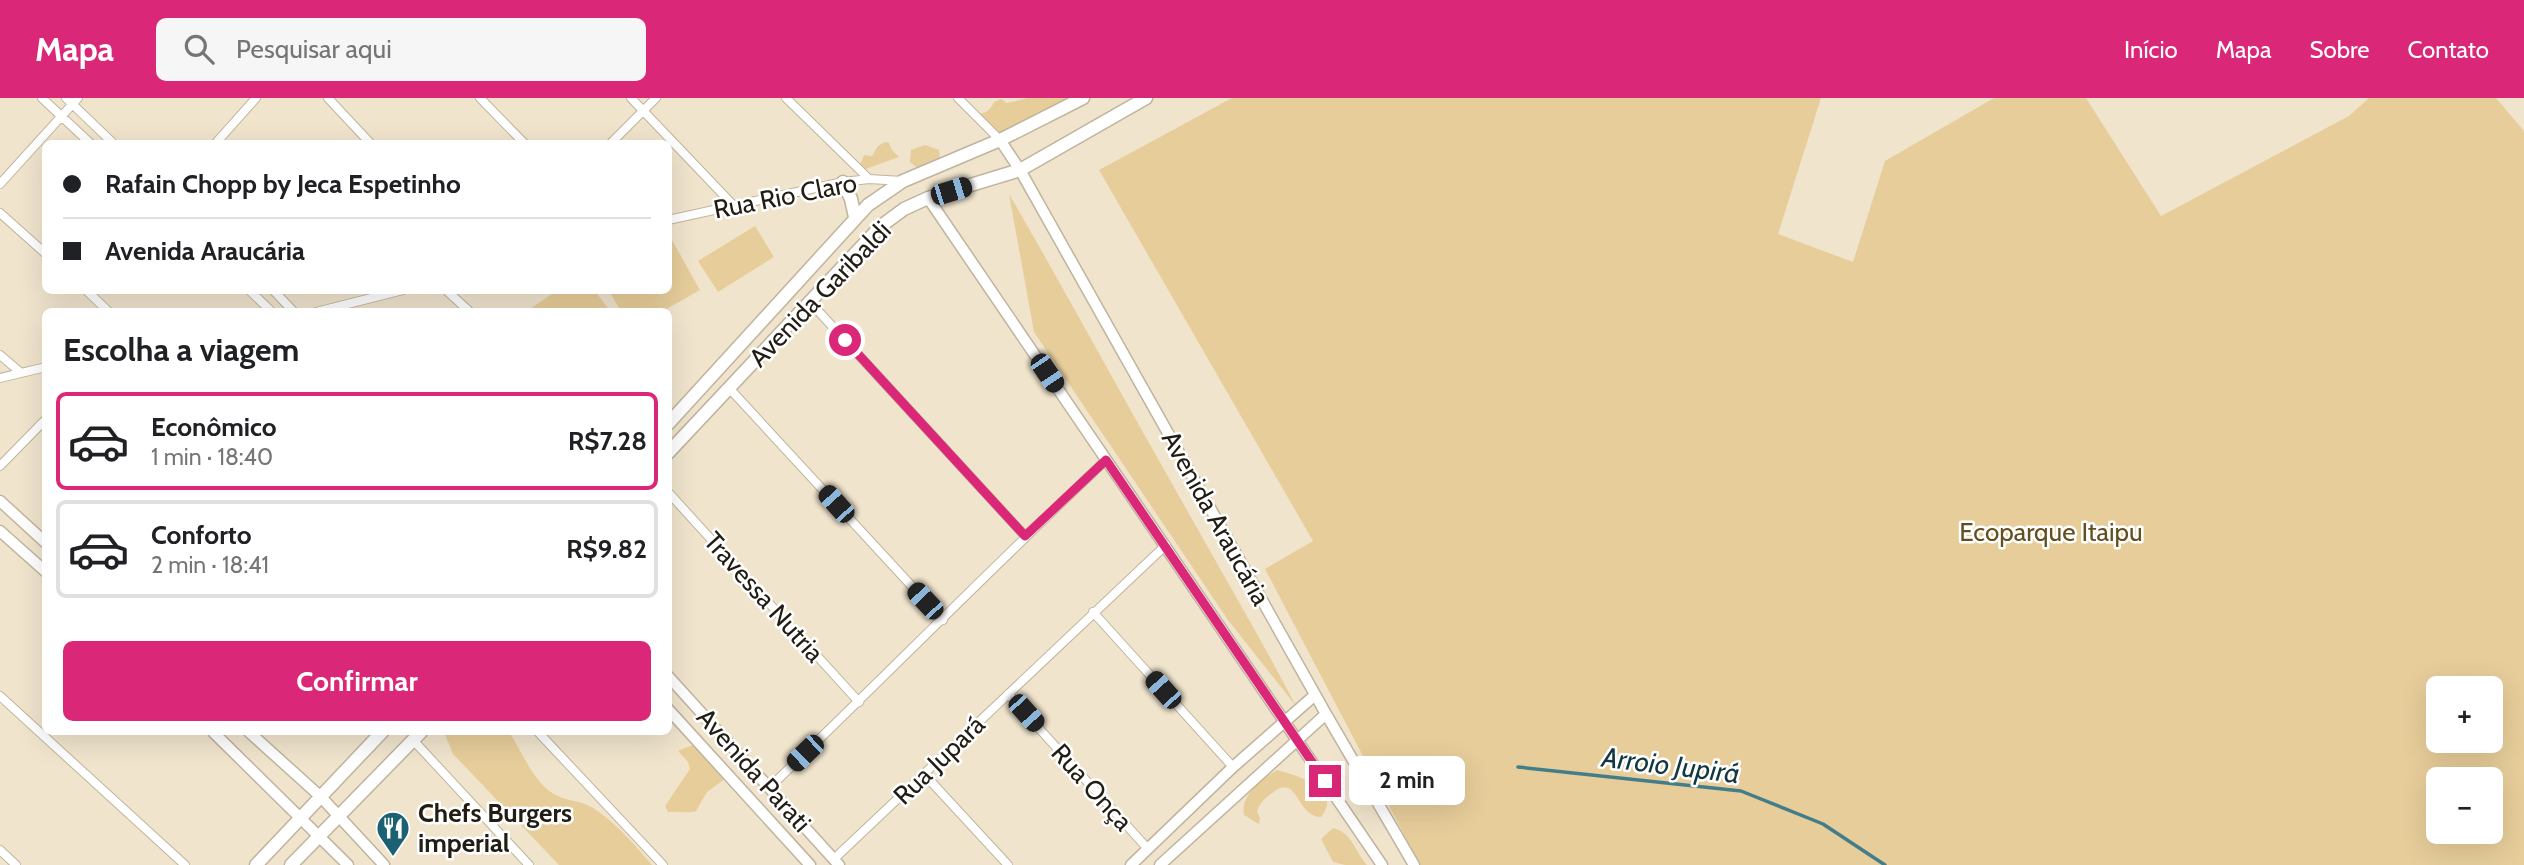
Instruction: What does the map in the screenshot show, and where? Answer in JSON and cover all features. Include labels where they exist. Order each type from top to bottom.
[{"type":"main road","name":"Avenida Garibaldi","points":[[672,420],[868,205],[903,181],[1000,140],[1083,98]]},
{"type":"main road","name":"Avenida Garibaldi","points":[[672,449],[881,226],[904,209],[928,198],[1020,170],[1146,98]]},
{"type":"main road","points":[[928,170],[925,181],[928,198]]},
{"type":"main road","points":[[843,182],[855,217]]},
{"type":"main road","points":[[256,865],[379,735]]},
{"type":"main road","points":[[291,865],[417,736]]},
{"type":"street","points":[[42,98],[87,140]]},
{"type":"street","points":[[219,140],[256,98]]},
{"type":"street","points":[[328,98],[367,140]]},
{"type":"street","points":[[480,98],[521,140]]},
{"type":"street","points":[[631,98],[671,140]]},
{"type":"street","points":[[614,140],[656,98]]},
{"type":"street","points":[[786,98],[869,179]]},
{"type":"street","points":[[958,98],[1000,140]]},
{"type":"street","points":[[0,184],[72,100],[110,140]]},
{"type":"street","name":"Avenida Araucária","points":[[1000,140],[1020,170],[1315,695],[1414,865]]},
{"type":"street","points":[[672,141],[734,206]]},
{"type":"street","name":"Rua Rio Claro","points":[[672,219],[843,182],[869,179],[903,181]]},
{"type":"street","name":"Avenida Araucária","points":[[928,198],[1382,865]]},
{"type":"street","points":[[0,213],[42,250]]},
{"type":"street","points":[[90,294],[105,308]]},
{"type":"street","points":[[253,294],[268,308]]},
{"type":"street","points":[[277,294],[290,308]]},
{"type":"street","points":[[332,308],[387,294]]},
{"type":"street","points":[[450,294],[466,308]]},
{"type":"street","points":[[809,301],[1025,536]]},
{"type":"street","points":[[0,355],[20,372]]},
{"type":"street","points":[[0,378],[42,368]]},
{"type":"street","points":[[729,388],[943,620]]},
{"type":"street","points":[[0,466],[42,423]]},
{"type":"street","points":[[769,788],[1106,460]]},
{"type":"street","name":"Travessa Nutria","points":[[672,496],[859,702]]},
{"type":"street","points":[[0,501],[42,539]]},
{"type":"street","points":[[0,531],[42,568]]},
{"type":"street","name":"Rua Jupará","points":[[837,862],[924,774],[1166,545]]},
{"type":"street","points":[[1093,612],[1233,767]]},
{"type":"street","name":"Avenida Parati","points":[[672,680],[837,862]]},
{"type":"street","name":"Rua Onça","points":[[1008,694],[1148,849]]},
{"type":"street","points":[[1131,865],[1233,767],[1315,695]]},
{"type":"street","points":[[0,696],[42,734]]},
{"type":"street","name":"Avenida Parati","points":[[672,713],[810,865]]},
{"type":"street","points":[[1160,865],[1326,714]]},
{"type":"street","points":[[43,735],[185,865]]},
{"type":"street","points":[[216,735],[348,865]]},
{"type":"street","points":[[253,735],[321,797],[384,865]]},
{"type":"street","points":[[541,735],[663,865]]},
{"type":"street","points":[[417,736],[529,865]]},
{"type":"street","points":[[924,774],[1008,865]]},
{"type":"street","points":[[0,850],[16,865]]},
{"type":"green space","points":[[1028,98],[1077,98],[998,134],[978,114],[986,112],[994,102],[1001,99],[1007,103]]},
{"type":"green space","name":"Ecoparque Itaipu","points":[[1232,98],[1821,98],[1778,234],[1853,262],[1885,161],[1994,98],[2086,98],[2161,216],[2349,116],[2369,98],[2496,98],[2524,131],[2524,865],[1420,865],[1265,569],[1313,541],[1099,170]]},
{"type":"green space","points":[[889,143],[899,157],[863,170],[860,165],[864,155],[872,156],[878,146]]},
{"type":"green space","points":[[925,145],[939,150],[940,160],[919,169],[910,162],[911,150]]},
{"type":"green space","points":[[1009,194],[1296,706],[1228,620],[1034,332]]},
{"type":"green space","points":[[755,226],[774,257],[718,292],[698,261]]},
{"type":"green space","points":[[672,240],[700,290],[668,308],[619,308],[611,294],[672,294]]},
{"type":"green space","points":[[552,294],[597,294],[608,308],[531,308]]},
{"type":"green space","points":[[445,735],[511,735],[531,770],[548,790],[559,797],[588,805],[601,813],[652,865],[559,865],[453,754]]},
{"type":"green space","points":[[700,742],[726,778],[707,792],[696,811],[668,812],[665,806],[690,769],[688,762],[678,751]]},
{"type":"green space","points":[[1277,770],[1305,780],[1322,791],[1326,807],[1321,817],[1306,810],[1287,787],[1280,788],[1261,803],[1257,811],[1259,824],[1244,815],[1245,801],[1249,795],[1259,783]]},
{"type":"green space","points":[[1333,828],[1349,838],[1367,865],[1333,862],[1321,839]]},
{"type":"waterway","name":"Arroio Jupirá","points":[[1518,767],[1741,791],[1823,824],[1885,865]]},
{"type":"place","name":"Chefs Burgers imperial","points":[[393,858]]},
{"type":"route","points":[[845,340],[1025,536],[1106,460],[1325,781]]}]
